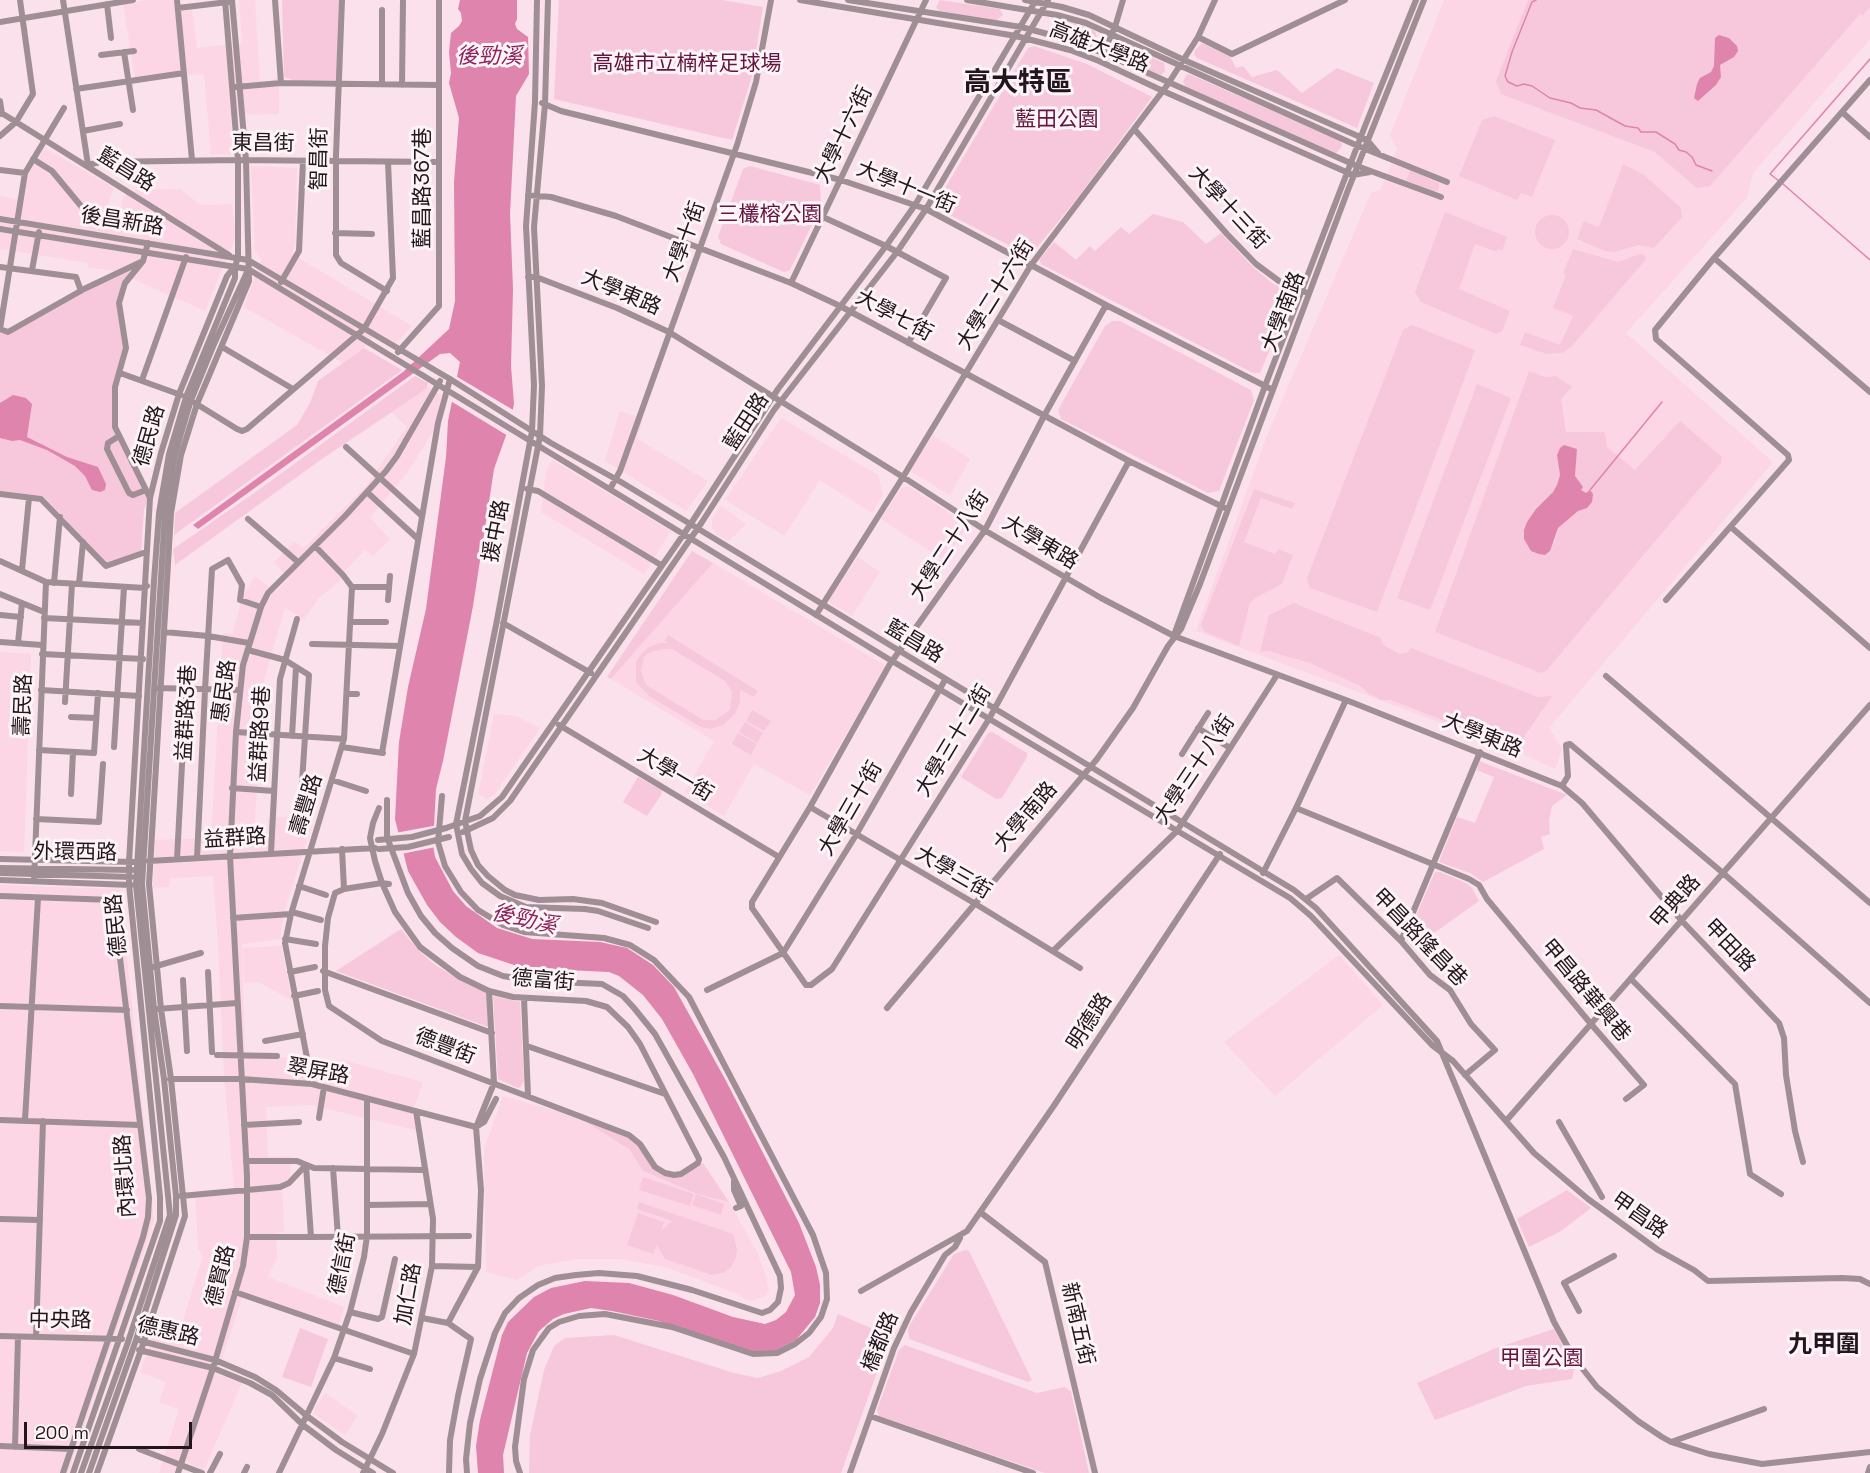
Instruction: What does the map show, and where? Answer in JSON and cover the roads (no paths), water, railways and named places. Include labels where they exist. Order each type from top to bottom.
[{"type":"street","points":[[0,136],[16,122],[33,94],[20,0]]},
{"type":"street","points":[[63,0],[88,165]]},
{"type":"street","points":[[0,22],[133,0]]},
{"type":"street","points":[[177,0],[192,160]]},
{"type":"street","points":[[275,0],[281,82]]},
{"type":"street","name":"智昌街","points":[[342,0],[336,162],[336,255],[341,263],[387,291]]},
{"type":"street","points":[[402,85],[403,0]]},
{"type":"street","name":"藍昌路367巷","points":[[393,358],[440,306],[439,0]]},
{"type":"street","name":"援中路","points":[[537,0],[535,102],[526,226],[534,385],[532,431],[504,624],[465,821],[466,831],[478,865],[488,876],[515,895],[539,900],[573,899],[602,903],[656,922]]},
{"type":"street","name":"援中路","points":[[548,0],[545,104],[534,227],[542,386],[540,436],[525,489],[497,620],[456,824],[457,834],[462,854],[482,884],[511,902],[538,909],[598,911],[648,928]]},
{"type":"street","name":"大學十街","points":[[610,489],[616,480],[735,153],[756,82],[771,0]]},
{"type":"street","name":"高雄大學路","points":[[800,0],[1027,38],[1070,50],[1351,174]]},
{"type":"street","name":"高雄大學路","points":[[848,0],[1032,29],[1102,53],[1370,172],[1441,197]]},
{"type":"street","name":"大學十六街","points":[[791,283],[926,0]]},
{"type":"street","name":"高雄大學路","points":[[967,0],[1086,22],[1361,148],[1447,182]]},
{"type":"street","name":"高雄大學路","points":[[1025,0],[1047,2],[1089,15],[1184,60],[1364,139],[1379,154]]},
{"type":"street","points":[[1099,61],[1123,0]]},
{"type":"street","name":"大學二十六街","points":[[816,615],[903,477],[1031,265],[1135,130],[1180,67],[1198,37],[1215,0]]},
{"type":"street","points":[[1198,37],[1232,54],[1345,0]]},
{"type":"street","name":"大學南路","points":[[887,1008],[1084,776],[1133,708],[1174,636],[1181,629],[1268,387],[1416,0]]},
{"type":"street","name":"大學南路","points":[[1364,139],[1424,0]]},
{"type":"street","points":[[178,8],[229,1]]},
{"type":"street","name":"德民路","points":[[151,861],[155,659],[154,581],[164,478],[228,276],[235,266],[238,159],[236,87],[229,1]]},
{"type":"street","name":"藍田路","points":[[1035,1],[915,205],[773,396],[690,525],[502,797],[480,816],[412,837],[378,840],[375,848],[408,847],[449,837],[493,818],[503,810],[690,539],[780,401],[897,252],[926,209],[1047,2]]},
{"type":"street","points":[[107,4],[111,38]]},
{"type":"street","points":[[382,10],[382,84]]},
{"type":"street","points":[[101,55],[134,51]]},
{"type":"street","points":[[124,52],[133,110]]},
{"type":"street","points":[[76,89],[184,73]]},
{"type":"street","points":[[1666,600],[1788,463],[1788,455],[1656,339],[1655,330],[1714,258],[1870,80]]},
{"type":"street","points":[[236,87],[281,82],[439,85]]},
{"type":"street","name":"德民路","points":[[68,1473],[120,1340],[159,1225],[160,1197],[148,1080],[151,1009],[138,874],[165,513],[170,477],[188,399],[222,347],[246,289],[248,260],[246,160],[236,87]]},
{"type":"street","points":[[0,102],[1,113]]},
{"type":"street","name":"大學十一街","points":[[535,102],[561,111],[841,180],[926,209],[1268,387]]},
{"type":"street","points":[[64,108],[25,173],[0,329],[8,332],[81,291],[143,261]]},
{"type":"street","points":[[1842,112],[1870,136]]},
{"type":"street","name":"藍昌路","points":[[1,113],[235,257],[248,260],[443,375]]},
{"type":"street","points":[[83,131],[120,124]]},
{"type":"street","name":"大學十三街","points":[[1135,130],[1227,234],[1257,264],[1279,281],[1306,292]]},
{"type":"street","points":[[33,159],[52,171],[81,206]]},
{"type":"street","name":"東昌街","points":[[88,165],[100,162],[238,159],[439,162]]},
{"type":"street","points":[[278,287],[299,251],[303,161]]},
{"type":"street","points":[[120,373],[188,399],[242,431],[253,424],[364,329],[387,291],[393,278],[388,162]]},
{"type":"street","points":[[0,170],[25,173]]},
{"type":"street","points":[[1351,174],[1370,172]]},
{"type":"street","name":"大學七街","points":[[528,195],[551,197],[616,216],[791,283],[840,306],[1129,461],[1225,508]]},
{"type":"street","points":[[823,217],[886,246],[946,278],[908,343]]},
{"type":"street","name":"後昌新路","points":[[0,219],[235,257]]},
{"type":"street","points":[[32,270],[40,225]]},
{"type":"street","name":"後昌新路","points":[[0,229],[235,266]]},
{"type":"street","points":[[335,233],[372,234]]},
{"type":"street","points":[[148,243],[143,261],[125,283],[119,303],[126,348],[115,387],[114,427],[150,498]]},
{"type":"street","points":[[142,381],[186,258],[187,249]]},
{"type":"street","points":[[1714,258],[1870,392]]},
{"type":"street","points":[[235,266],[248,269],[448,390]]},
{"type":"street","points":[[0,267],[76,277],[81,291]]},
{"type":"street","name":"德民路","points":[[172,1196],[156,1080],[138,874],[139,688],[150,498],[161,453],[248,269]]},
{"type":"street","name":"大學東路","points":[[528,277],[536,277],[641,318],[669,333],[985,530],[1066,578],[1174,636],[1346,700],[1563,786]]},
{"type":"street","name":"大學二十八街","points":[[783,953],[751,906],[892,661],[985,530],[1044,416],[1107,305]]},
{"type":"street","points":[[998,320],[1075,361]]},
{"type":"street","points":[[222,347],[293,389]]},
{"type":"street","points":[[342,747],[384,753],[438,423],[452,380],[443,375]]},
{"type":"street","name":"惠民路","points":[[241,1079],[230,856],[232,788],[243,665],[267,593],[368,493],[381,477],[397,456],[443,375]]},
{"type":"street","name":"藍昌路","points":[[452,380],[540,436],[1294,890]]},
{"type":"street","name":"藍昌路","points":[[448,390],[683,535],[1290,898]]},
{"type":"street","name":"德民路","points":[[155,659],[164,632],[171,513],[188,399]]},
{"type":"street","points":[[119,436],[108,443],[107,449],[129,493],[133,495],[147,490]]},
{"type":"street","points":[[346,447],[422,516]]},
{"type":"street","name":"大學三十二街","points":[[783,953],[808,987],[832,969],[989,719],[1129,461]]},
{"type":"street","points":[[525,489],[538,491],[661,566]]},
{"type":"street","points":[[368,493],[418,540]]},
{"type":"street","points":[[0,494],[41,499],[108,566],[146,552]]},
{"type":"street","points":[[22,570],[29,498]]},
{"type":"street","points":[[54,583],[60,517]]},
{"type":"street","points":[[248,519],[298,562]]},
{"type":"street","points":[[1732,528],[1870,648]]},
{"type":"street","points":[[65,702],[70,620],[83,542]]},
{"type":"street","points":[[315,546],[352,587],[389,587]]},
{"type":"street","name":"益群路3巷","points":[[197,858],[212,569],[228,561],[242,585],[240,600],[261,607]]},
{"type":"street","points":[[1,564],[22,570],[46,582],[124,587],[145,588],[167,572]]},
{"type":"street","points":[[388,600],[390,576]]},
{"type":"street","name":"壽民路","points":[[34,875],[46,582]]},
{"type":"street","points":[[114,747],[124,587]]},
{"type":"street","name":"壽豐路","points":[[312,1084],[285,939],[344,739],[352,587]]},
{"type":"street","points":[[0,594],[44,615],[70,620],[143,624]]},
{"type":"street","points":[[18,643],[22,603]]},
{"type":"street","points":[[0,615],[21,617]]},
{"type":"street","name":"益群路9巷","points":[[271,853],[279,679],[297,619]]},
{"type":"street","points":[[497,620],[596,676]]},
{"type":"street","points":[[351,622],[386,622]]},
{"type":"street","points":[[164,632],[208,636],[249,647],[285,660],[309,675],[301,798]]},
{"type":"street","points":[[0,642],[42,645]]},
{"type":"street","points":[[312,644],[400,646]]},
{"type":"street","points":[[42,654],[155,659]]},
{"type":"street","points":[[292,736],[296,667]]},
{"type":"street","name":"大學三十八街","points":[[1053,951],[1177,831],[1277,675]]},
{"type":"street","points":[[1606,676],[1870,903]]},
{"type":"street","name":"大學三十街","points":[[783,953],[856,835],[945,680]]},
{"type":"street","points":[[139,688],[240,690]]},
{"type":"street","points":[[177,859],[186,689]]},
{"type":"street","points":[[41,690],[139,696]]},
{"type":"street","points":[[39,750],[94,753],[98,693]]},
{"type":"street","points":[[347,694],[357,694]]},
{"type":"street","points":[[1258,879],[1296,808],[1346,700]]},
{"type":"street","name":"甲典路","points":[[1506,1121],[1870,705]]},
{"type":"street","points":[[1182,754],[1208,712]]},
{"type":"street","points":[[71,717],[96,718]]},
{"type":"street","name":"大學一街","points":[[554,721],[779,857]]},
{"type":"street","points":[[1198,728],[1230,748]]},
{"type":"street","points":[[236,732],[344,739]]},
{"type":"street","points":[[1563,786],[1568,776],[1566,745],[1570,744],[1723,873],[1870,1003]]},
{"type":"street","points":[[71,794],[73,752]]},
{"type":"street","points":[[1401,942],[1480,753]]},
{"type":"street","points":[[36,819],[99,822],[103,764]]},
{"type":"street","points":[[332,780],[366,791]]},
{"type":"street","name":"甲田路","points":[[1563,786],[1582,803],[1682,921],[1779,1023],[1784,1038],[1786,1075],[1795,1131],[1803,1162]]},
{"type":"street","points":[[232,788],[274,791]]},
{"type":"street","points":[[442,796],[438,842],[445,866],[461,892],[478,910],[503,925],[524,932],[604,938],[630,945],[654,960],[689,998],[813,1235],[826,1273],[827,1299],[821,1317],[809,1333],[795,1344],[777,1353],[753,1354],[672,1327],[605,1314],[579,1316],[559,1322],[549,1328],[533,1350],[522,1391],[515,1447],[520,1473]]},
{"type":"street","points":[[387,800],[387,837],[390,849],[408,893],[421,916],[435,933],[470,961],[490,972],[534,981],[602,984],[623,996],[655,1034],[724,1157],[778,1269],[781,1288],[776,1305],[767,1311],[757,1313],[692,1290],[651,1278],[624,1274],[576,1275],[555,1278],[538,1285],[519,1298],[505,1313],[495,1333],[480,1379],[470,1423],[466,1452],[467,1473]]},
{"type":"street","name":"大學三街","points":[[810,807],[1080,968]]},
{"type":"street","points":[[375,848],[370,831],[379,808]]},
{"type":"street","name":"甲昌路華興巷","points":[[1296,808],[1434,864],[1479,885],[1487,898],[1644,1085],[1626,1099]]},
{"type":"street","name":"益群路","points":[[138,874],[151,861],[375,848]]},
{"type":"street","name":"德富街","points":[[375,848],[395,912],[420,947],[453,973],[489,991],[524,998],[586,1001],[607,1007],[628,1027],[640,1044],[699,1161]]},
{"type":"street","name":"明德路","points":[[962,1235],[1053,1107],[1224,848]]},
{"type":"street","points":[[342,849],[344,888],[386,884]]},
{"type":"street","name":"外環西路","points":[[0,859],[35,860],[138,874]]},
{"type":"street","name":"外環西路","points":[[0,868],[34,875]]},
{"type":"street","name":"外環西路","points":[[0,873],[138,874]]},
{"type":"street","name":"外環西路","points":[[0,880],[34,875],[138,874]]},
{"type":"street","name":"甲昌路隆昌巷","points":[[1306,899],[1337,878],[1401,942],[1430,975],[1450,990],[1471,1024],[1495,1050],[1465,1075]]},
{"type":"street","points":[[299,886],[326,896]]},
{"type":"street","name":"德豐街","points":[[344,888],[335,893],[328,918],[323,971],[329,1006],[382,1041],[629,1135],[640,1144],[655,1167],[665,1173],[681,1174],[699,1161]]},
{"type":"street","name":"甲昌路","points":[[1294,890],[1306,899],[1437,1041],[1443,1053]]},
{"type":"street","points":[[0,896],[38,898],[25,1120]]},
{"type":"street","name":"內環北路","points":[[38,898],[113,900],[148,1198],[148,1216],[71,1449],[68,1473]]},
{"type":"street","name":"甲昌路","points":[[1290,898],[1311,916],[1432,1045],[1465,1075],[1534,1153],[1588,1199],[1658,1251],[1694,1270],[1708,1281],[1842,1278],[1860,1279],[1870,1284]]},
{"type":"street","points":[[233,918],[291,913],[321,920]]},
{"type":"street","points":[[285,939],[316,944]]},
{"type":"street","points":[[147,967],[201,953]]},
{"type":"street","points":[[707,990],[783,953]]},
{"type":"street","points":[[290,972],[315,967]]},
{"type":"street","points":[[323,971],[492,1033]]},
{"type":"street","points":[[208,972],[214,1054],[277,1056]]},
{"type":"street","points":[[1631,979],[1735,1084],[1750,1174],[1781,1194]]},
{"type":"street","points":[[183,980],[187,1051]]},
{"type":"street","points":[[294,996],[318,991]]},
{"type":"street","points":[[448,1323],[478,1267],[481,1190],[477,1126],[494,1083],[489,991]]},
{"type":"street","points":[[524,998],[528,1096]]},
{"type":"street","points":[[151,1009],[237,1003]]},
{"type":"street","points":[[0,1006],[127,1010]]},
{"type":"street","name":"德民路","points":[[97,1473],[144,1342],[185,1216],[168,1079],[151,1009]]},
{"type":"street","points":[[265,1041],[303,1035]]},
{"type":"street","points":[[527,1046],[665,1094]]},
{"type":"street","points":[[1443,1053],[1554,1322],[1574,1358],[1610,1399],[1638,1421],[1671,1442],[1727,1458],[1764,1464],[1870,1452]]},
{"type":"street","name":"德民路","points":[[89,1473],[170,1215],[172,1196],[168,1079]]},
{"type":"street","name":"翠屏路","points":[[148,1080],[241,1079],[312,1084],[477,1126]]},
{"type":"street","name":"德賢路","points":[[178,1473],[243,1266],[247,1237],[247,1190],[241,1079]]},
{"type":"street","points":[[319,1118],[324,1087]]},
{"type":"street","name":"德信街","points":[[279,1473],[334,1358],[350,1312],[364,1257],[367,1236],[367,1099]]},
{"type":"street","points":[[477,1126],[484,1122],[496,1099]]},
{"type":"street","name":"加仁路","points":[[364,1471],[402,1388],[414,1354],[432,1266],[434,1235],[416,1111]]},
{"type":"street","points":[[0,1119],[139,1125]]},
{"type":"street","points":[[36,1337],[44,1121]]},
{"type":"street","points":[[244,1125],[298,1122]]},
{"type":"street","points":[[1559,1122],[1602,1197]]},
{"type":"street","points":[[246,1161],[297,1161],[314,1168],[424,1170]]},
{"type":"street","points":[[160,1197],[285,1185],[300,1174],[306,1165]]},
{"type":"street","points":[[306,1165],[310,1237]]},
{"type":"street","points":[[333,1168],[338,1237]]},
{"type":"street","points":[[735,1180],[734,1190],[741,1206],[736,1208]]},
{"type":"street","points":[[1588,1199],[1597,1189]]},
{"type":"street","points":[[367,1205],[430,1204]]},
{"type":"street","name":"新南五街","points":[[980,1212],[1045,1262],[1095,1473]]},
{"type":"street","points":[[0,1220],[40,1220]]},
{"type":"street","points":[[861,1291],[962,1235]]},
{"type":"street","name":"橋都路","points":[[850,1473],[894,1348],[910,1312],[945,1255],[962,1235]]},
{"type":"street","points":[[247,1237],[469,1236]]},
{"type":"street","points":[[1580,1311],[1564,1283],[1614,1256]]},
{"type":"street","points":[[350,1312],[378,1319],[382,1317],[395,1259]]},
{"type":"street","points":[[432,1266],[478,1267]]},
{"type":"street","points":[[235,1292],[414,1354]]},
{"type":"street","points":[[422,1318],[448,1323],[471,1339],[450,1440],[449,1473]]},
{"type":"street","name":"中央路","points":[[0,1336],[120,1340]]},
{"type":"street","points":[[15,1447],[18,1337]]},
{"type":"street","name":"德惠路","points":[[120,1340],[131,1343],[144,1342],[255,1377],[276,1390],[307,1416],[369,1460],[393,1473]]},
{"type":"street","name":"德民路","points":[[81,1473],[131,1343]]},
{"type":"street","name":"德惠路","points":[[131,1343],[141,1350],[214,1364],[250,1383],[272,1395],[303,1425],[364,1471],[373,1473]]},
{"type":"street","points":[[334,1358],[370,1369]]},
{"type":"street","points":[[1671,1442],[1764,1409]]},
{"type":"street","points":[[870,1416],[1033,1473]]},
{"type":"street","points":[[0,1446],[71,1449]]},
{"type":"street","points":[[139,1449],[202,1473]]},
{"type":"street","points":[[210,1473],[220,1454]]},
{"type":"street","points":[[1764,1464],[1766,1473]]},
{"type":"street","points":[[1007,1473],[1010,1465]]},
{"type":"street","points":[[1868,1473],[1870,1467]]},
{"type":"water","name":"後勁溪","points":[[460,0],[517,0],[515,24],[517,29],[528,37],[529,74],[516,96],[510,214],[513,289],[511,366],[514,404],[509,427],[494,469],[473,606],[436,789],[433,845],[435,857],[453,891],[466,906],[497,928],[532,939],[600,942],[627,948],[653,965],[674,987],[725,1079],[799,1223],[816,1267],[820,1285],[820,1303],[815,1317],[796,1340],[773,1352],[751,1351],[659,1321],[612,1311],[591,1308],[553,1319],[539,1331],[527,1353],[503,1455],[504,1473],[478,1473],[476,1446],[480,1420],[502,1335],[508,1322],[534,1297],[551,1288],[585,1281],[629,1283],[673,1295],[733,1317],[765,1324],[776,1320],[786,1312],[795,1295],[791,1272],[693,1074],[662,1019],[643,995],[619,976],[609,972],[523,968],[478,953],[440,922],[427,905],[408,871],[395,819],[399,742],[408,687],[426,609],[446,457],[448,421],[460,362],[450,353],[440,354],[198,529],[193,525],[403,372],[449,329],[455,301],[454,182],[459,118],[449,83],[451,73],[449,52],[451,33],[462,21],[458,9]]},
{"type":"water","points":[[1719,35],[1729,38],[1737,46],[1738,51],[1734,57],[1720,65],[1721,77],[1716,85],[1698,101],[1694,98],[1697,84],[1700,78],[1711,72],[1714,66],[1715,38]]},
{"type":"water","points":[[13,395],[26,398],[32,404],[27,437],[67,457],[98,467],[106,484],[105,490],[100,492],[92,490],[85,476],[75,466],[47,450],[20,440],[0,438],[0,403]]},
{"type":"water","points":[[1564,445],[1577,449],[1575,476],[1583,487],[1581,490],[1586,493],[1590,490],[1593,494],[1592,502],[1558,528],[1550,551],[1545,555],[1539,554],[1531,551],[1524,539],[1524,530],[1536,509],[1557,485],[1560,475],[1557,455]]},
{"type":"waterway","points":[[1536,0],[1532,2],[1512,52],[1505,76],[1508,82],[1517,86],[1524,84],[1532,86],[1550,98],[1571,103],[1580,108],[1596,110],[1625,126],[1638,128],[1641,132],[1656,132],[1675,144],[1679,150],[1686,152],[1696,165],[1712,171]]},
{"type":"waterway","points":[[1779,181],[1770,174],[1870,59]]},
{"type":"waterway","points":[[1783,184],[1870,260]]},
{"type":"waterway","points":[[1590,490],[1662,402]]},
{"type":"district","name":"高大特區","points":[[1018,84]]},
{"type":"district","name":"九甲圍","points":[[1824,1345]]},
{"type":"park label","name":"高雄市立楠梓足球場","points":[[687,64]]},
{"type":"park label","name":"藍田公園","points":[[1057,120]]},
{"type":"park label","name":"三欉榕公園","points":[[770,215]]},
{"type":"park label","name":"甲圍公園","points":[[1542,1359]]}]
